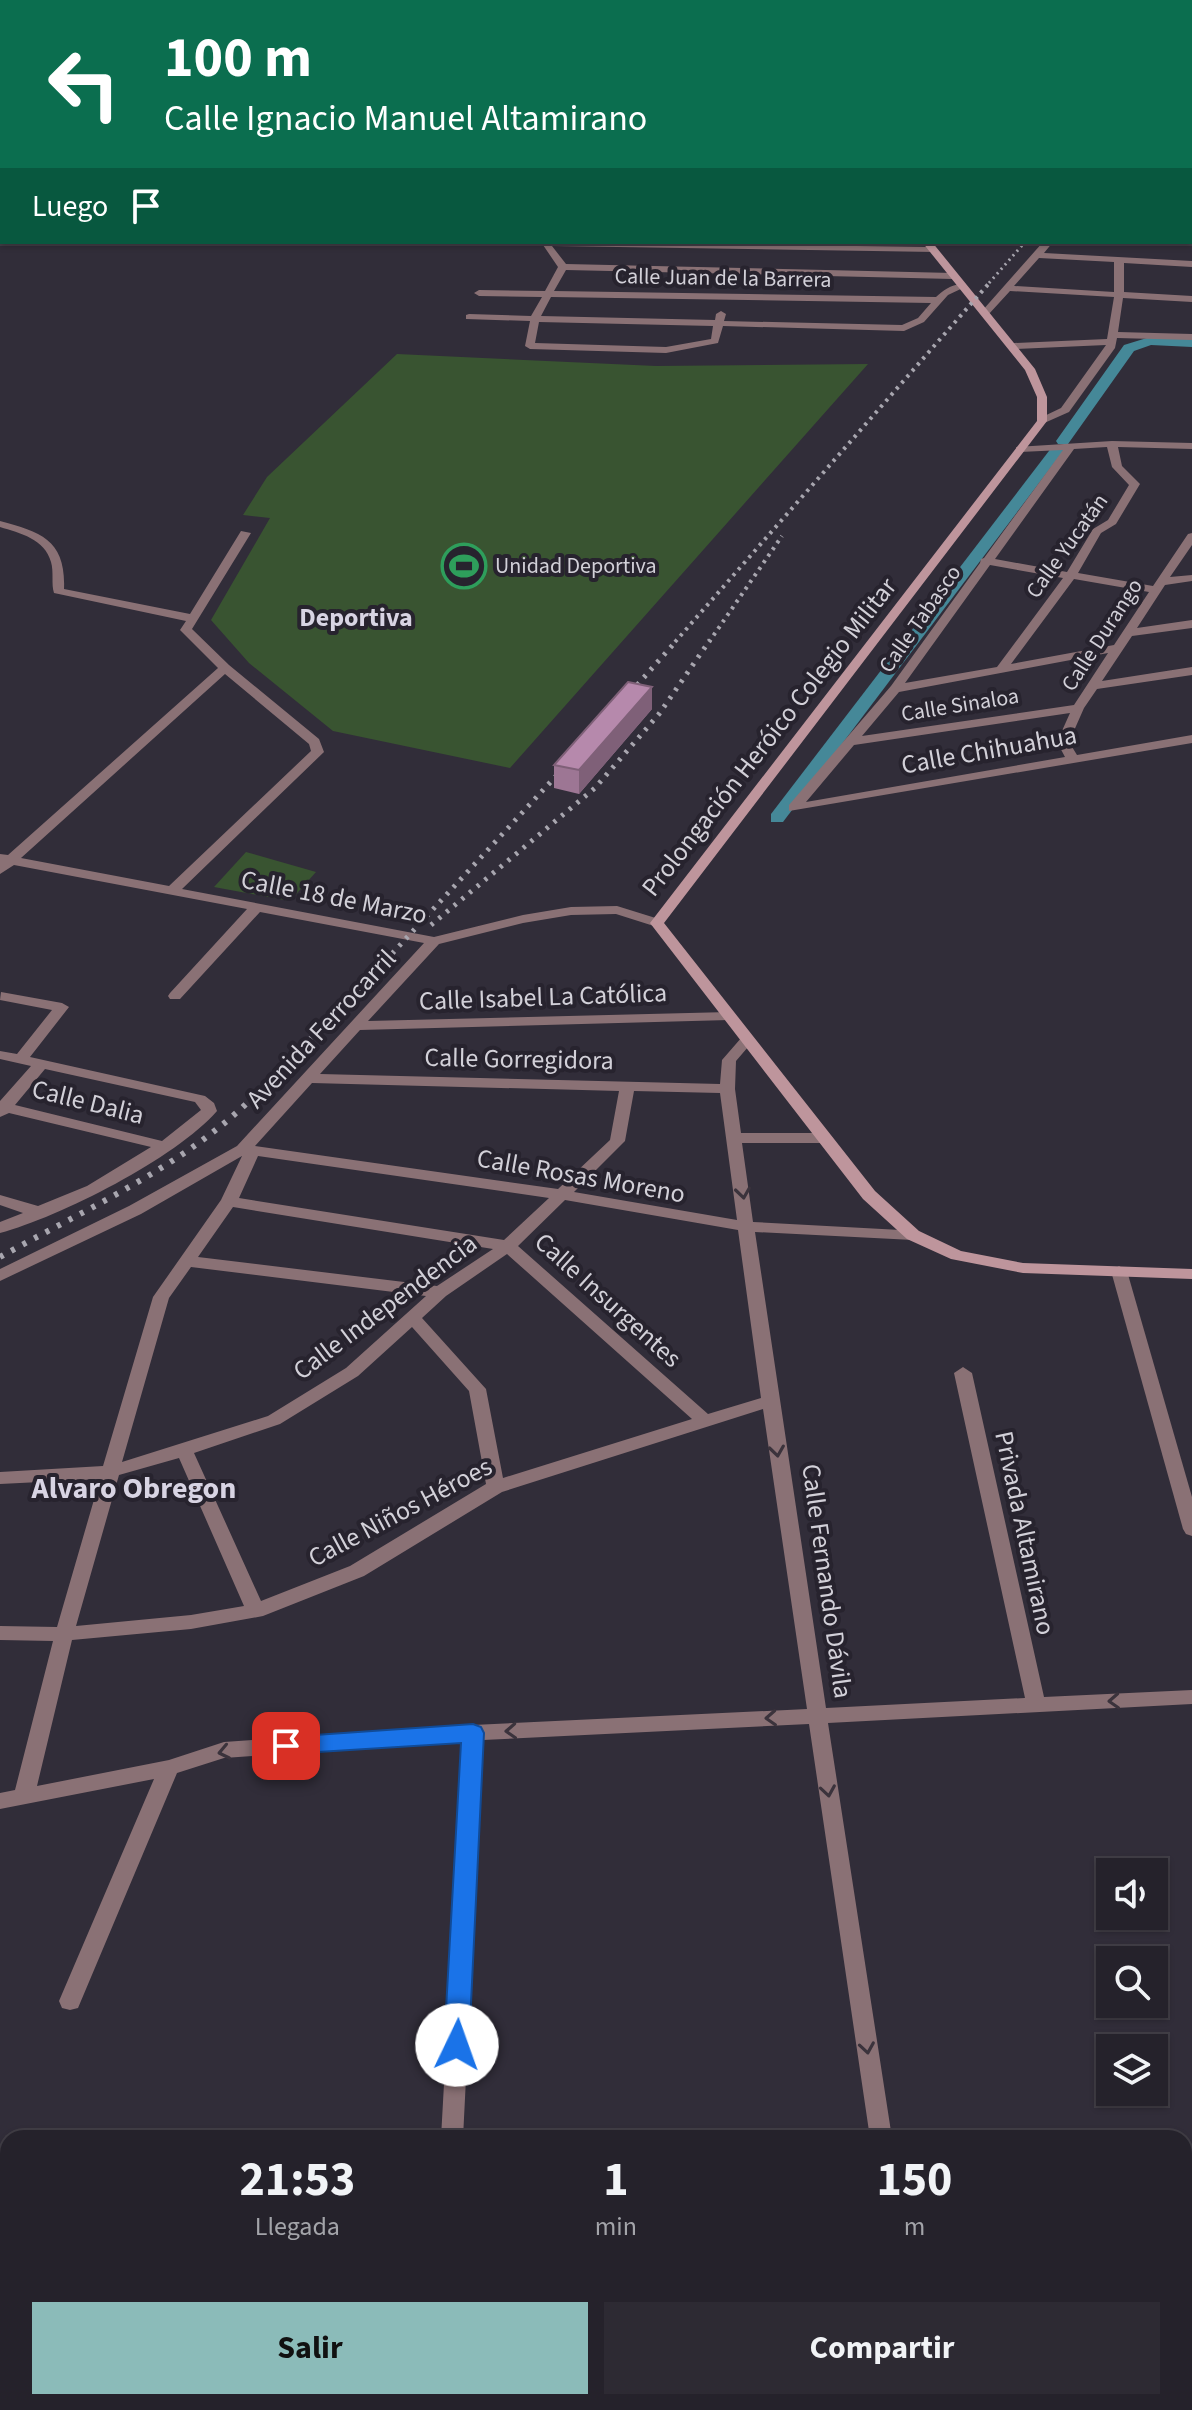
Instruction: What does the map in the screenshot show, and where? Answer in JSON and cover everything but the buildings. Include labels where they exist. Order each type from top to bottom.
[{"type":"street","points":[[546,244],[563,267]]},
{"type":"street","points":[[702,244],[930,246],[1030,369],[1042,397],[1042,421],[1065,410],[1110,348],[1119,295],[1119,261]]},
{"type":"street","points":[[768,272],[769,244]]},
{"type":"street","points":[[985,313],[1046,244]]},
{"type":"street","points":[[843,245],[867,274]]},
{"type":"street","points":[[1037,255],[1192,264]]},
{"type":"street","points":[[563,267],[953,276]]},
{"type":"street","points":[[563,267],[535,318],[530,346],[666,350],[715,341],[727,298]]},
{"type":"street","points":[[1007,288],[1192,299]]},
{"type":"street","points":[[469,317],[904,328],[921,320],[945,293],[965,290]]},
{"type":"street","name":"Calle Juan de la Barrera","points":[[479,293],[939,300]]},
{"type":"street","points":[[1014,346],[1192,337]]},
{"type":"street","name":"Prolongación Heróico Colegio Militar","points":[[1042,421],[657,923],[869,1195],[913,1235],[957,1255],[1023,1268],[1192,1274]]},
{"type":"street","points":[[1020,449],[1112,444],[1192,446]]},
{"type":"street","name":"Calle Yucatán","points":[[1001,669],[1071,575],[1097,531],[1112,522],[1135,484],[1117,467],[1112,444]]},
{"type":"street","name":"Calle Tabasco","points":[[794,808],[895,689],[1070,447]]},
{"type":"street","points":[[0,524],[35,533],[56,553],[60,569],[58,591],[191,618]]},
{"type":"street","points":[[173,890],[318,752],[315,742],[225,668],[186,630],[245,533]]},
{"type":"street","name":"Calle Durango","points":[[1073,759],[1063,742],[1078,708],[1192,536]]},
{"type":"street","points":[[985,561],[1158,586],[1192,578]]},
{"type":"street","points":[[1127,633],[1192,624]]},
{"type":"street","points":[[895,689],[1118,648]]},
{"type":"street","points":[[4,862],[225,668]]},
{"type":"street","points":[[1092,686],[1192,671]]},
{"type":"street","name":"Calle Sinaloa","points":[[849,742],[1078,708]]},
{"type":"street","name":"Calle Chihuahua","points":[[794,808],[1192,739]]},
{"type":"street","name":"Calle 18 de Marzo","points":[[4,862],[173,890],[434,941],[523,919],[571,911],[617,910],[657,923]]},
{"type":"street","points":[[175,996],[258,906]]},
{"type":"street","name":"Avenida Ferrocarril","points":[[248,1149],[434,941]]},
{"type":"street","points":[[1,996],[62,1007],[20,1060]]},
{"type":"street","name":"Calle Isabel La Católica","points":[[358,1026],[729,1016]]},
{"type":"street","name":"Calle Fernando Dávila","points":[[747,1040],[729,1060],[727,1089],[816,1715],[880,2130]]},
{"type":"street","points":[[0,1055],[200,1099],[209,1106],[209,1111],[165,1146],[93,1190],[0,1228]]},
{"type":"street","points":[[2,1109],[41,1064]]},
{"type":"street","name":"Calle Gorregidora","points":[[310,1078],[727,1089]]},
{"type":"street","name":"Calle Independencia","points":[[0,1478],[109,1472],[184,1450],[274,1420],[352,1372],[414,1319],[440,1292],[508,1246],[617,1141],[628,1085]]},
{"type":"street","name":"Calle Dalia","points":[[2,1109],[165,1146]]},
{"type":"street","points":[[736,1138],[825,1138]]},
{"type":"street","points":[[24,1796],[64,1634],[161,1297],[229,1201],[248,1149]]},
{"type":"street","points":[[0,1276],[135,1210],[248,1149]]},
{"type":"street","name":"Calle Rosas Moreno","points":[[248,1149],[564,1195],[748,1227],[913,1235]]},
{"type":"street","points":[[0,1200],[39,1212]]},
{"type":"street","name":"Calle Insurgentes","points":[[229,1201],[508,1246],[705,1421]]},
{"type":"street","points":[[186,1261],[440,1292]]},
{"type":"street","points":[[1119,1271],[1192,1529]]},
{"type":"street","points":[[414,1319],[477,1389],[496,1487]]},
{"type":"street","name":"Privada Altamirano","points":[[963,1373],[1036,1705]]},
{"type":"street","name":"Calle Niños Héroes","points":[[0,1633],[64,1634],[191,1622],[256,1611],[357,1571],[496,1487],[770,1401]]},
{"type":"street","points":[[184,1450],[256,1611]]},
{"type":"street","points":[[0,1801],[169,1768],[224,1750],[473,1733],[1192,1697]]},
{"type":"street","points":[[452,2130],[473,1733]]},
{"type":"street","points":[[70,2001],[169,1768]]},
{"type":"green space","name":"Unidad Deportiva","points":[[397,354],[656,366],[868,364],[510,768],[333,731],[249,663],[211,620],[270,518],[243,515],[267,477]]},
{"type":"green space","points":[[246,852],[316,872],[290,901],[214,887]]},
{"type":"waterway","points":[[1063,441],[1129,348],[1150,341],[1192,343]]},
{"type":"waterway","points":[[777,818],[1057,450]]},
{"type":"railway","points":[[989,283],[1023,244]]},
{"type":"railway","points":[[675,642],[991,281]]},
{"type":"railway","points":[[709,642],[782,536]]},
{"type":"railway","points":[[624,700],[677,640]]},
{"type":"railway","points":[[431,925],[595,788],[659,714],[710,640]]},
{"type":"railway","points":[[255,1095],[365,983],[568,763]]},
{"type":"railway","points":[[0,1257],[167,1164],[199,1143],[255,1095]]},
{"type":"place","name":"Unidad Deportiva","points":[[464,566]]},
{"type":"district","name":"Deportiva","points":[[356,617]]},
{"type":"district","name":"Alvaro Obregon","points":[[134,1488]]},
{"type":"route","points":[[286,1746],[473,1733],[457,2045]]}]
